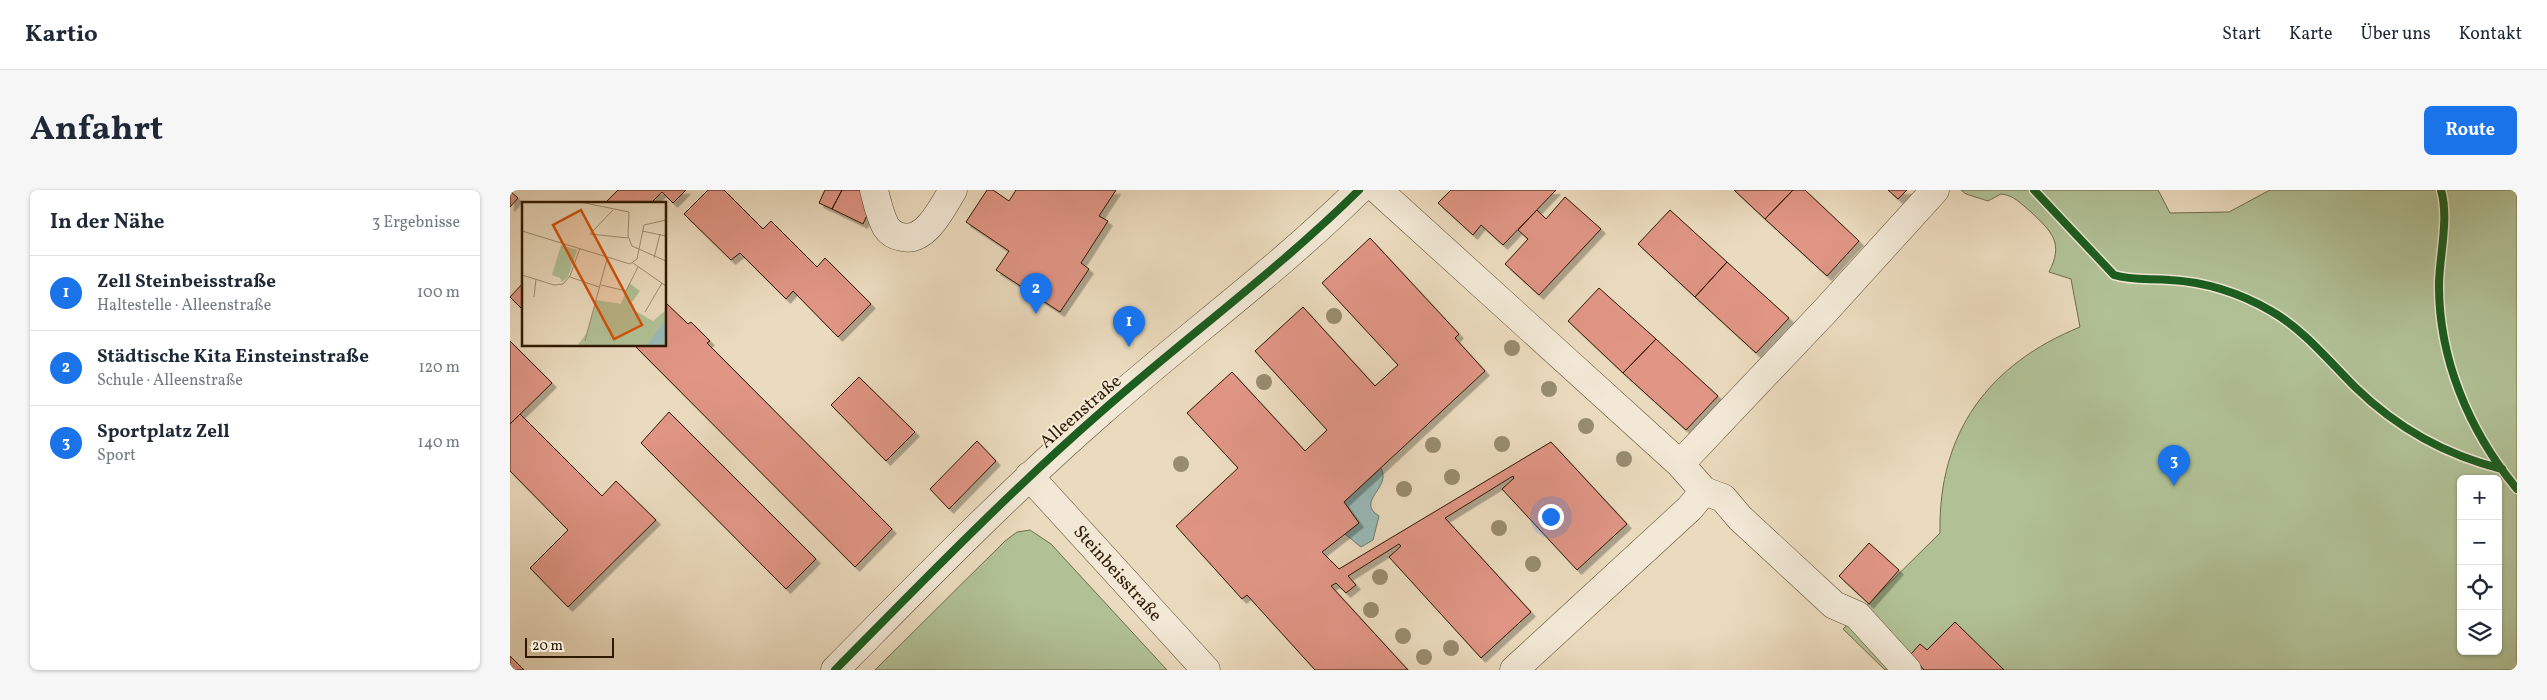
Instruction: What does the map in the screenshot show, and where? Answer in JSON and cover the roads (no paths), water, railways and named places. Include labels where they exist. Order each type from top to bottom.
[{"type":"street","points":[[874,190],[886,227],[895,236],[910,238],[925,229],[953,190]]},
{"type":"street","name":"Alleenstraße","points":[[835,670],[1029,476],[1103,410],[1257,283],[1359,190]]},
{"type":"street","points":[[1378,190],[1680,464],[1704,491],[1723,498],[1740,518],[1834,605],[1857,615],[1907,670]]},
{"type":"street","points":[[1680,464],[1826,310],[1935,190]]},
{"type":"street","name":"Steinbeisstraße","points":[[1029,476],[1206,670]]},
{"type":"street","points":[[1514,670],[1655,541],[1690,508],[1704,491]]},
{"type":"water","points":[[1381,468],[1382,482],[1372,499],[1371,505],[1379,516],[1373,540],[1361,547],[1345,534],[1359,523],[1344,502]]},
{"type":"place","name":"Städtische Kita Einsteinstraße","points":[[1036,314]]},
{"type":"place","name":"Zell Steinbeisstraße","points":[[1129,347]]},
{"type":"place","name":"Sportplatz Zell","points":[[2174,486]]}]
